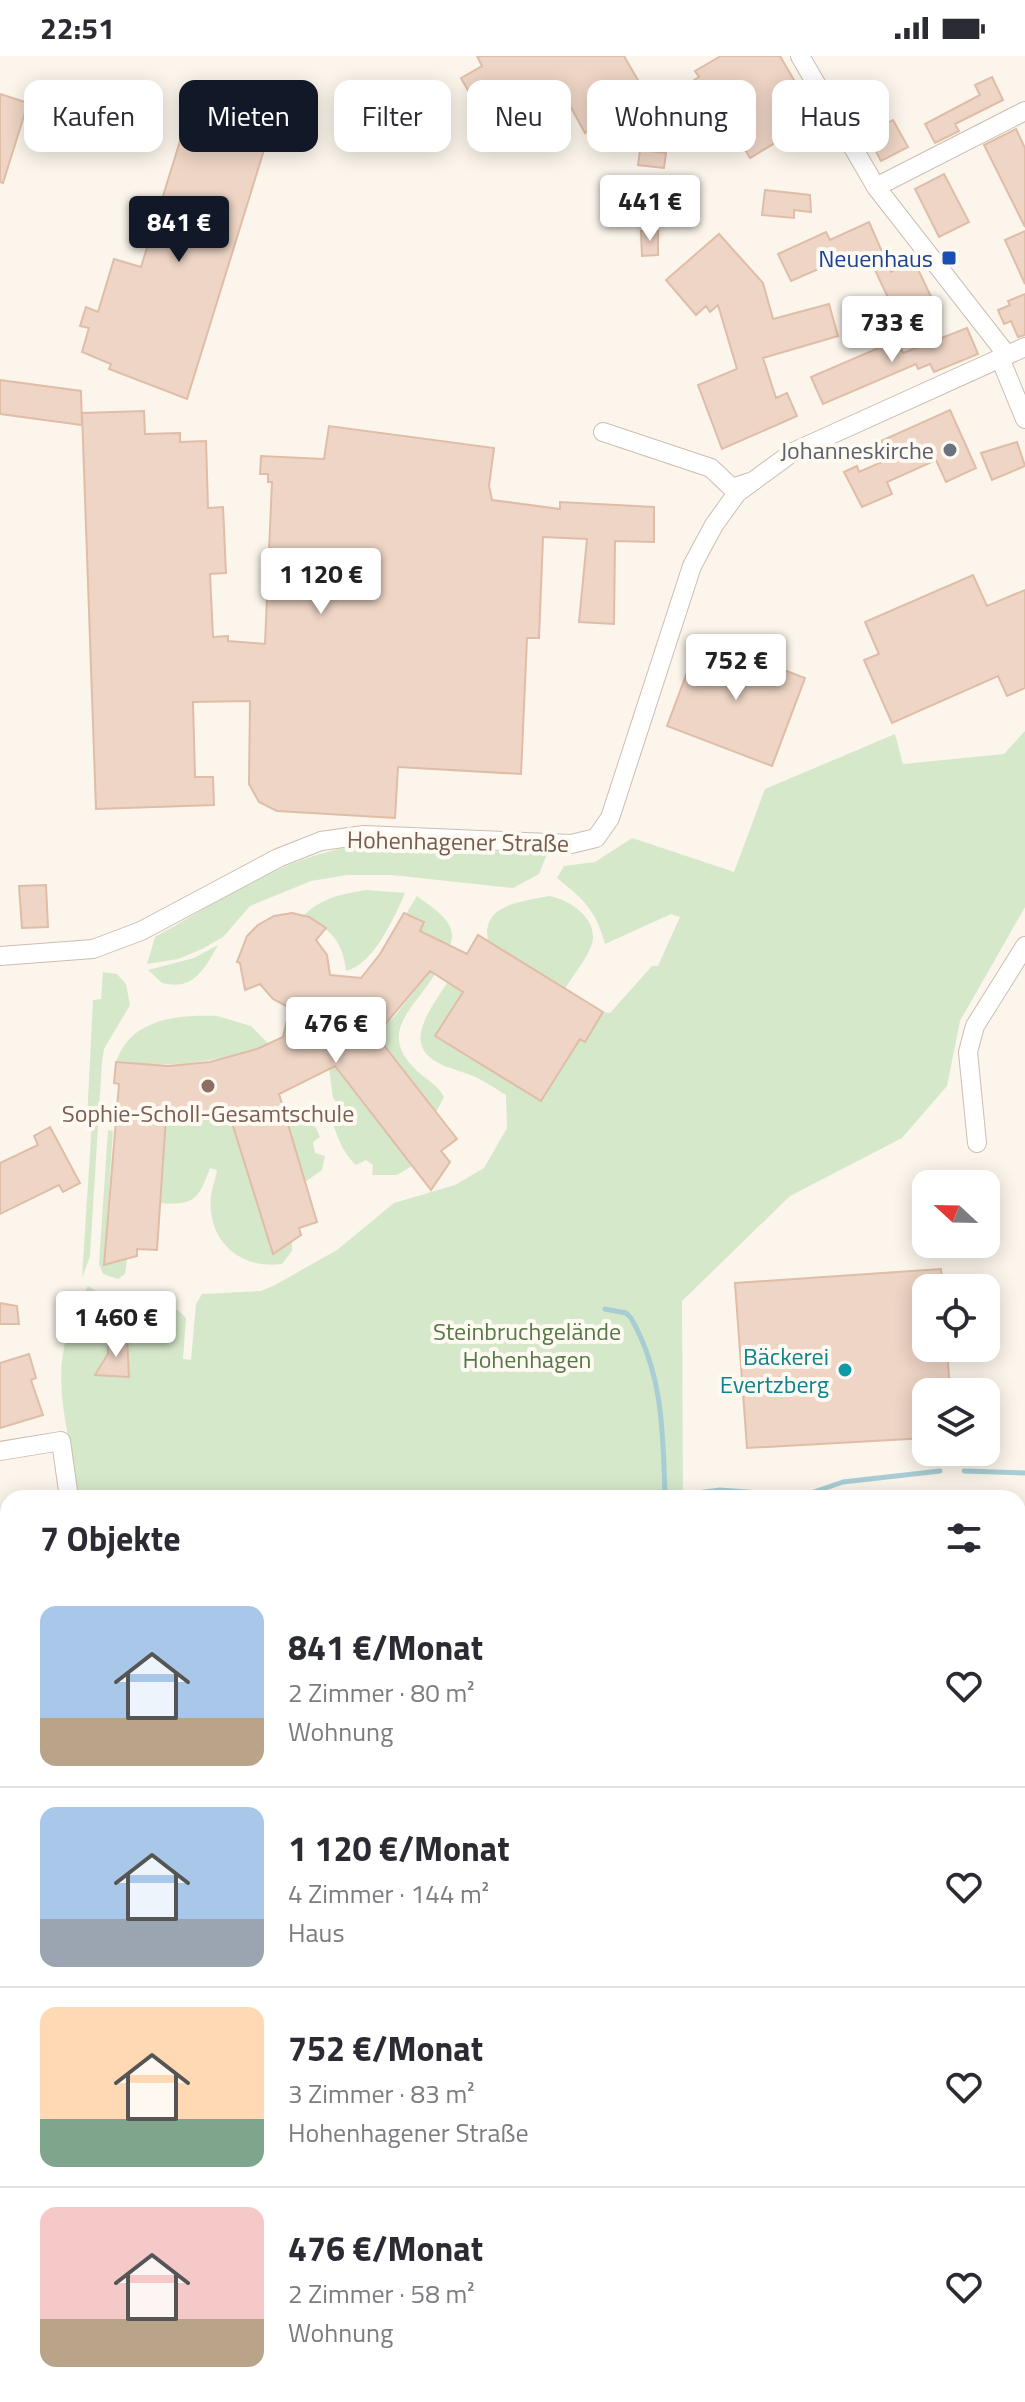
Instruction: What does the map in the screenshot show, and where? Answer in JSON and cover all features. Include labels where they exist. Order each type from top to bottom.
[{"type":"street","points":[[800,56],[876,187],[1004,357],[1025,419]]},
{"type":"street","points":[[876,187],[1025,111]]},
{"type":"street","name":"Hohenhagener Straße","points":[[0,956],[93,949],[141,931],[278,858],[321,841],[364,835],[571,844],[596,838],[607,826],[692,566],[726,507],[750,482],[793,452],[1025,347]]},
{"type":"street","points":[[603,432],[711,468],[732,488],[750,482]]},
{"type":"street","points":[[977,1143],[968,1052],[975,1026],[1025,946]]},
{"type":"street","points":[[0,1451],[61,1441],[68,1490]]},
{"type":"green space","name":"Steinbruchgelände Hohenhagen","points":[[1025,731],[1025,907],[960,1021],[947,1086],[902,1138],[790,1196],[682,1301],[683,1490],[77,1490],[64,1415],[62,1367],[65,1342],[88,1286],[105,1297],[108,1310],[122,1314],[132,1302],[139,1301],[161,1303],[180,1312],[186,1318],[183,1359],[191,1360],[196,1304],[202,1294],[261,1291],[275,1285],[337,1250],[394,1203],[455,1185],[484,1168],[507,1128],[506,1095],[477,1078],[435,1061],[422,1047],[425,1019],[448,981],[463,991],[435,1037],[541,1101],[580,1039],[603,1012],[610,1013],[652,966],[658,966],[680,917],[671,914],[605,944],[598,922],[588,906],[557,878],[564,866],[595,862],[632,838],[734,872],[765,789],[895,734],[903,764],[1004,754]]},
{"type":"green space","points":[[367,844],[547,854],[539,874],[513,888],[392,875],[347,875],[311,881],[250,906],[223,937],[202,949],[178,959],[147,964],[155,937],[231,893],[309,858]]},
{"type":"green space","points":[[367,890],[405,893],[374,950],[356,967],[346,971],[342,952],[334,937],[304,915],[333,897]]},
{"type":"green space","points":[[417,896],[449,925],[452,940],[448,949],[445,943],[420,931],[424,922],[406,914]]},
{"type":"green space","points":[[549,896],[565,901],[581,912],[593,935],[587,955],[565,989],[488,941],[487,929],[497,912],[516,903]]},
{"type":"green space","points":[[218,945],[202,970],[182,984],[162,983],[148,970],[194,958]]},
{"type":"green space","points":[[430,971],[435,974],[409,1010],[399,1032],[405,1057],[444,1097],[436,1112],[387,1049],[360,1048],[394,1017]]},
{"type":"green space","points":[[103,972],[117,974],[126,984],[130,1005],[104,1049],[90,1256],[82,1278],[92,1121],[87,1120],[93,1000],[101,999]]},
{"type":"green space","points":[[217,1016],[251,1026],[269,1044],[231,1056],[194,1062],[116,1062],[132,1036],[157,1022]]},
{"type":"green space","points":[[353,1054],[346,1081],[412,1166],[397,1175],[372,1175],[373,1165],[366,1160],[356,1165],[335,1131],[331,1118],[341,1108],[333,1098],[329,1069]]},
{"type":"green space","points":[[281,1101],[316,1128],[320,1137],[313,1142],[315,1153],[325,1156],[322,1170],[305,1182]]},
{"type":"green space","points":[[250,1105],[234,1128],[273,1254],[292,1241],[292,1251],[282,1264],[267,1265],[240,1257],[220,1238],[211,1211],[217,1170],[210,1168],[194,1198],[181,1203],[160,1203],[165,1135],[145,1117],[212,1113]]},
{"type":"green space","points":[[108,1130],[113,1131],[104,1264],[127,1259],[125,1274],[118,1279],[103,1274],[99,1264]]},
{"type":"building","points":[[477,56],[624,56],[638,80],[587,80],[585,133],[571,108],[571,80],[467,80],[467,89],[461,78],[482,66]]},
{"type":"building","points":[[721,56],[780,56],[794,80],[772,80],[772,145],[750,158],[746,152],[756,152],[756,80],[694,80],[699,77],[695,71]]},
{"type":"building","points":[[992,77],[1003,100],[955,124],[959,131],[935,143],[925,124],[980,95],[975,85]]},
{"type":"building","points":[[0,94],[24,102],[24,116],[3,183],[0,182]]},
{"type":"building","points":[[893,120],[908,147],[881,161],[876,152],[889,152],[889,122]]},
{"type":"building","points":[[1016,129],[1025,148],[1025,227],[984,145]]},
{"type":"building","points":[[179,144],[179,152],[263,152],[187,399],[109,369],[111,364],[82,352],[89,328],[80,326],[86,307],[98,312],[114,259],[141,267]]},
{"type":"building","points":[[640,152],[666,153],[664,168],[638,165]]},
{"type":"building","points":[[944,174],[969,222],[939,237],[915,189]]},
{"type":"building","points":[[765,190],[810,195],[811,212],[794,210],[794,218],[762,215]]},
{"type":"building","points":[[869,222],[891,272],[914,261],[935,305],[898,319],[868,255],[842,267],[839,260],[791,281],[778,254],[826,232],[830,240]]},
{"type":"building","points":[[641,231],[658,231],[658,255],[642,256]]},
{"type":"building","points":[[1025,231],[1025,284],[1005,240]]},
{"type":"building","points":[[719,234],[763,283],[773,319],[829,304],[838,336],[763,358],[776,398],[787,393],[797,416],[722,449],[698,385],[737,369],[718,305],[710,312],[706,306],[696,315],[666,280]]},
{"type":"building","points":[[1025,294],[1025,335],[1018,337],[1011,321],[1004,324],[998,310],[1010,305],[1008,301]]},
{"type":"building","points":[[967,328],[978,354],[934,372],[930,364],[918,369],[916,364],[823,404],[811,377],[897,340],[903,353]]},
{"type":"building","points":[[0,380],[81,391],[82,425],[0,414]]},
{"type":"building","points":[[950,410],[976,468],[946,482],[936,460],[887,482],[892,494],[862,507],[844,472],[857,466],[859,472],[889,459],[881,441]]},
{"type":"building","points":[[144,411],[145,434],[180,433],[180,442],[206,441],[208,508],[223,507],[226,573],[210,574],[213,637],[228,636],[228,641],[265,644],[272,482],[268,482],[268,474],[260,474],[261,456],[324,459],[329,426],[494,448],[489,486],[492,500],[560,509],[560,502],[654,507],[654,542],[615,541],[614,624],[579,622],[587,539],[543,537],[539,638],[527,638],[521,774],[398,767],[395,818],[277,811],[259,802],[249,784],[250,701],[193,702],[195,777],[213,777],[214,805],[96,809],[82,413]]},
{"type":"building","points":[[1017,442],[1025,466],[992,480],[981,453]]},
{"type":"building","points":[[973,575],[987,606],[1025,590],[1025,688],[1007,696],[998,676],[892,723],[864,660],[879,654],[865,622]]},
{"type":"building","points":[[700,638],[805,678],[772,766],[667,726]]},
{"type":"building","points":[[46,885],[48,927],[22,928],[19,886]]},
{"type":"building","name":"Sophie-Scholl-Gesamtschule","points":[[292,913],[309,917],[326,928],[316,940],[327,955],[330,975],[361,978],[380,954],[404,913],[424,922],[420,931],[467,954],[478,935],[603,1012],[585,1042],[580,1039],[541,1101],[435,1036],[463,992],[430,971],[376,1035],[457,1139],[441,1151],[450,1162],[431,1190],[335,1066],[279,1094],[317,1222],[299,1228],[301,1235],[273,1254],[228,1110],[166,1117],[157,1250],[137,1249],[137,1256],[104,1265],[119,1084],[114,1083],[116,1062],[168,1066],[210,1062],[257,1049],[283,1037],[290,1008],[273,999],[260,984],[245,990],[240,963],[237,962],[247,936],[258,925],[274,916]]},
{"type":"building","points":[[50,1127],[80,1183],[63,1192],[59,1185],[0,1214],[0,1163],[38,1145],[34,1136]]},
{"type":"building","name":"Bäckerei Evertzberg","points":[[941,1269],[942,1274],[912,1274],[912,1362],[948,1362],[949,1378],[912,1378],[912,1439],[747,1448],[735,1283]]},
{"type":"building","points":[[0,1303],[17,1306],[19,1324],[0,1324]]},
{"type":"building","points":[[108,1337],[127,1338],[129,1377],[95,1375],[108,1354]]},
{"type":"building","points":[[29,1354],[36,1378],[31,1380],[43,1415],[0,1428],[0,1363]]},
{"type":"waterway","points":[[605,1309],[626,1313],[631,1318],[650,1361],[659,1404],[665,1490]]},
{"type":"waterway","points":[[820,1490],[843,1482],[940,1471]]},
{"type":"waterway","points":[[964,1471],[1025,1473]]},
{"type":"place","name":"Neuenhaus","points":[[949,258]]},
{"type":"place","name":"Johanneskirche","points":[[950,450]]},
{"type":"place","name":"Sophie-Scholl-Gesamtschule","points":[[208,1086]]},
{"type":"place","name":"Bäckerei Evertzberg","points":[[845,1370]]}]
